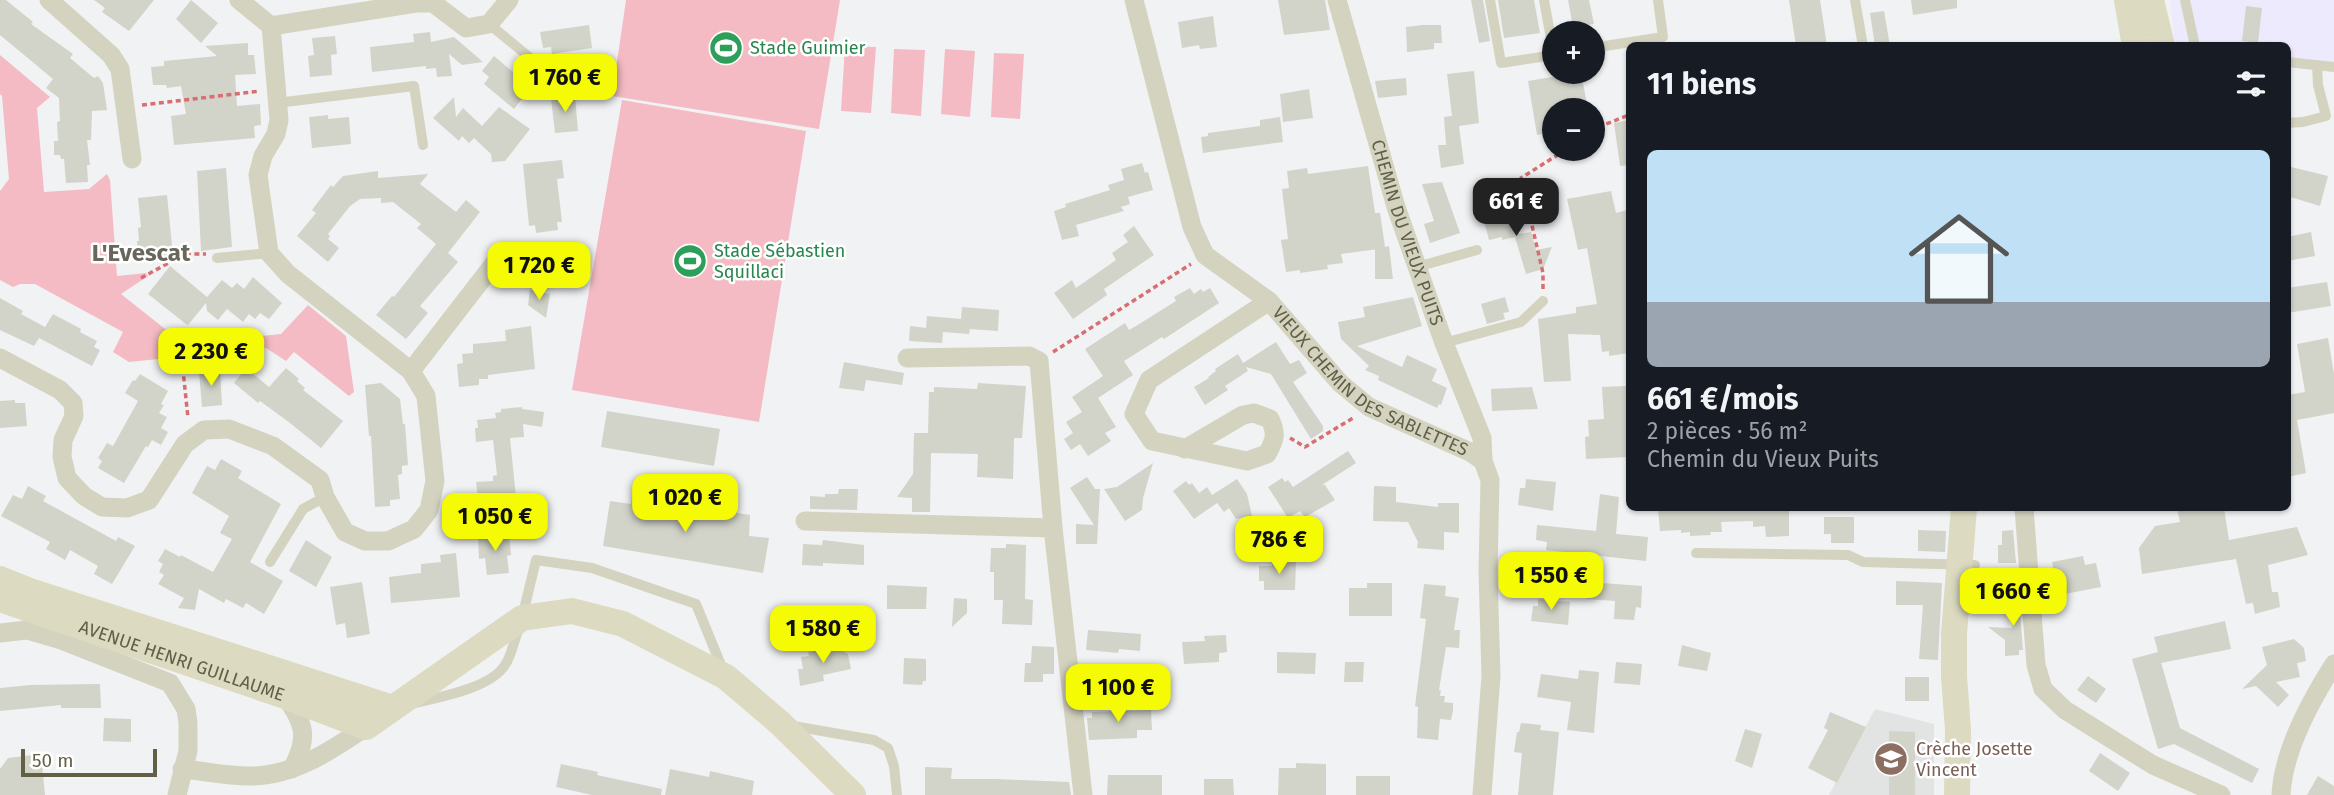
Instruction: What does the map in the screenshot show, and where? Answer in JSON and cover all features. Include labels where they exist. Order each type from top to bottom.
[{"type":"street","points":[[49,0],[111,55],[120,69],[132,159]]},
{"type":"street","points":[[0,358],[60,390],[73,403],[74,416],[63,440],[62,457],[67,478],[84,496],[103,507],[127,508],[149,500],[185,444],[201,432],[229,429],[273,446],[320,480],[325,497],[345,532],[365,541],[388,541],[414,529],[429,510],[435,481],[426,396],[411,371],[288,274],[269,253],[258,175],[263,156],[276,134],[279,120],[271,26],[239,0]]},
{"type":"street","points":[[271,26],[416,3],[433,3],[466,28],[489,24],[509,0]]},
{"type":"street","points":[[1134,0],[1192,227],[1205,255]]},
{"type":"street","name":"CHEMIN DU VIEUX PUITS","points":[[1337,0],[1396,207],[1444,343],[1482,438],[1483,461]]},
{"type":"street","points":[[2127,0],[2134,42]]},
{"type":"street","points":[[2151,0],[2164,42]]},
{"type":"street","name":"VIEUX CHEMIN DES SABLETTES","points":[[1205,255],[1269,301],[1340,383],[1369,407],[1469,452],[1483,461],[1490,480],[1488,572],[1491,676],[1482,795]]},
{"type":"street","points":[[411,371],[500,256]]},
{"type":"street","points":[[1185,449],[1243,415],[1254,413],[1270,419],[1276,431],[1275,441],[1267,454],[1247,461],[1185,449],[1152,441],[1134,414],[1149,380],[1269,301]]},
{"type":"street","points":[[907,358],[1029,356],[1039,361],[1053,528],[1083,795]]},
{"type":"street","points":[[1964,511],[1970,631],[1969,795]]},
{"type":"street","points":[[1957,795],[1958,730],[1954,676],[1967,564],[1981,511]]},
{"type":"street","points":[[2024,511],[2036,665],[2043,689],[2065,710],[2153,765],[2221,795]]},
{"type":"street","points":[[805,520],[1053,528]]},
{"type":"street","name":"AVENUE HENRI GUILLAUME","points":[[0,593],[16,594],[123,628],[180,639],[393,708]]},
{"type":"street","name":"AVENUE HENRI GUILLAUME","points":[[0,593],[285,696],[302,723],[301,752],[292,769]]},
{"type":"street","points":[[182,769],[253,776],[292,769],[327,753],[522,618],[572,611],[623,624],[726,677],[781,724],[853,795]]},
{"type":"street","name":"AVENUE HENRI GUILLAUME","points":[[0,633],[27,630],[50,636],[170,683],[180,695],[187,716],[188,751],[177,795]]},
{"type":"street","points":[[2281,795],[2292,745],[2334,664]]},
{"type":"street","points":[[285,696],[366,727]]},
{"type":"lane","points":[[1490,0],[1501,64],[1542,57]]},
{"type":"lane","points":[[1544,0],[1548,21]]},
{"type":"lane","points":[[1658,0],[1664,41]]},
{"type":"lane","points":[[1855,0],[1862,42]]},
{"type":"lane","points":[[2185,0],[2194,42]]},
{"type":"lane","points":[[489,24],[540,66]]},
{"type":"lane","points":[[1605,47],[1626,45]]},
{"type":"lane","points":[[2291,62],[2334,67]]},
{"type":"lane","points":[[2291,123],[2326,116],[2316,65]]},
{"type":"lane","points":[[276,96],[414,86],[423,145]]},
{"type":"lane","points":[[1417,267],[1478,250]]},
{"type":"lane","points":[[217,258],[269,253]]},
{"type":"lane","points":[[1444,343],[1521,322],[1543,301]]},
{"type":"lane","points":[[270,562],[303,509],[325,497]]},
{"type":"lane","points":[[1696,553],[1848,555],[1863,562],[1967,564]]},
{"type":"lane","points":[[522,618],[536,560],[592,568],[696,604],[726,677]]},
{"type":"lane","points":[[781,724],[874,740],[888,748],[894,766],[897,795]]},
{"type":"path","points":[[127,107],[276,96]]},
{"type":"path","points":[[1605,125],[1626,116]]},
{"type":"path","points":[[1543,301],[1543,273],[1521,178],[1548,161]]},
{"type":"path","points":[[141,278],[185,254],[209,253],[217,258]]},
{"type":"path","points":[[1039,361],[1205,255]]},
{"type":"path","points":[[181,351],[188,419],[201,432]]},
{"type":"path","points":[[1276,431],[1306,447],[1369,407]]},
{"type":"shaded area","name":"Stade Guimier","points":[[626,0],[840,0],[819,129],[612,96]]},
{"type":"shaded area","points":[[2170,0],[2334,0],[2334,67],[2291,64],[2291,42],[2175,42]]},
{"type":"shaded area","points":[[845,46],[876,47],[871,113],[841,111]]},
{"type":"shaded area","points":[[894,49],[925,50],[921,116],[891,113]]},
{"type":"shaded area","points":[[945,49],[975,51],[970,117],[941,114]]},
{"type":"shaded area","points":[[994,53],[1024,54],[1020,119],[991,117]]},
{"type":"shaded area","points":[[0,55],[50,97],[37,108],[44,192],[89,189],[107,174],[110,180],[117,276],[146,273],[148,276],[121,294],[184,344],[281,334],[308,305],[346,336],[354,392],[349,396],[294,352],[286,361],[266,348],[129,362],[113,352],[123,332],[35,284],[13,287],[0,280],[0,191],[9,179],[0,94]]},
{"type":"shaded area","name":"Stade Sébastien Squillaci","points":[[622,100],[806,131],[759,422],[572,390]]},
{"type":"shaded area","name":"Crèche Josette Vincent","points":[[1875,709],[1934,724],[1934,795],[1829,795]]},
{"type":"building","points":[[0,0],[6,0],[33,22],[31,24],[73,54],[70,58],[94,78],[98,76],[103,83],[107,110],[92,111],[91,140],[87,140],[90,165],[87,165],[88,182],[66,183],[64,159],[61,159],[60,155],[54,155],[54,141],[58,141],[57,122],[60,121],[59,98],[46,88],[53,79],[0,35]]},
{"type":"building","points":[[94,0],[154,0],[129,31],[102,12],[105,8]]},
{"type":"building","points":[[191,0],[218,23],[201,43],[176,19]]},
{"type":"building","points":[[1278,0],[1325,0],[1330,30],[1284,35]]},
{"type":"building","points":[[1471,0],[1483,0],[1490,41],[1479,43]]},
{"type":"building","points":[[1498,0],[1534,0],[1540,33],[1504,38]]},
{"type":"building","points":[[1568,0],[1589,0],[1593,21],[1572,21]]},
{"type":"building","points":[[1789,0],[1820,0],[1826,42],[1795,42]]},
{"type":"building","points":[[1911,0],[1957,0],[1957,8],[1913,15]]},
{"type":"building","points":[[2246,6],[2262,8],[2258,42],[2242,41]]},
{"type":"building","points":[[1884,11],[1889,42],[1874,42],[1870,13]]},
{"type":"building","points":[[1213,16],[1217,47],[1200,49],[1199,45],[1182,48],[1178,22]]},
{"type":"building","points":[[589,25],[592,48],[552,54],[551,47],[543,48],[540,32]]},
{"type":"building","points":[[1441,25],[1442,43],[1434,43],[1434,49],[1407,52],[1406,27]]},
{"type":"building","points":[[430,32],[431,42],[454,37],[483,62],[462,65],[449,54],[452,76],[437,77],[436,68],[426,69],[426,66],[372,72],[370,47],[414,42],[413,34]]},
{"type":"building","points":[[335,36],[337,54],[331,55],[332,75],[310,77],[308,56],[314,55],[312,38]]},
{"type":"building","points":[[248,43],[248,55],[254,55],[256,74],[235,75],[237,106],[260,104],[261,125],[254,126],[255,138],[174,145],[171,116],[186,114],[181,86],[167,88],[166,85],[153,85],[151,67],[164,66],[164,61],[217,56],[205,46]]},
{"type":"building","points":[[494,56],[520,78],[514,85],[525,95],[514,109],[484,84],[489,77],[482,71]]},
{"type":"building","points":[[1474,71],[1479,123],[1459,126],[1464,164],[1441,168],[1438,145],[1446,145],[1444,117],[1452,116],[1447,74]]},
{"type":"building","points":[[1406,78],[1407,95],[1378,98],[1375,81]]},
{"type":"building","points":[[1542,79],[1542,84],[1583,84],[1586,98],[1542,98],[1542,134],[1537,135],[1528,81]]},
{"type":"building","points":[[1309,89],[1313,118],[1283,122],[1280,94]]},
{"type":"building","points":[[575,96],[578,131],[555,133],[551,98]]},
{"type":"building","points":[[454,97],[456,117],[463,108],[482,126],[499,107],[530,129],[505,161],[492,162],[491,154],[474,138],[469,143],[462,136],[459,141],[433,118]]},
{"type":"building","points":[[328,115],[328,119],[349,117],[351,144],[312,148],[309,117]]},
{"type":"building","points":[[1280,117],[1283,142],[1203,153],[1201,137],[1208,136],[1208,133],[1260,126],[1260,120]]},
{"type":"building","points":[[1626,121],[1626,165],[1620,166],[1614,123]]},
{"type":"building","points":[[562,160],[564,178],[557,179],[562,222],[557,222],[558,230],[536,233],[535,225],[529,226],[523,164]]},
{"type":"building","points":[[1142,163],[1145,173],[1148,172],[1153,190],[1128,197],[1130,204],[1121,207],[1124,211],[1076,225],[1079,236],[1062,240],[1054,211],[1066,207],[1065,204],[1110,190],[1108,185],[1124,180],[1121,169]]},
{"type":"building","points":[[1368,166],[1375,213],[1380,213],[1385,247],[1389,246],[1393,279],[1375,279],[1375,249],[1341,254],[1343,263],[1327,265],[1328,269],[1286,272],[1281,240],[1288,239],[1282,189],[1289,188],[1287,171],[1307,168],[1308,174]]},
{"type":"building","points":[[2291,167],[2328,176],[2320,206],[2291,197]]},
{"type":"building","points":[[226,168],[232,247],[201,251],[197,171]]},
{"type":"building","points":[[378,171],[378,178],[428,174],[420,184],[456,212],[466,200],[480,212],[448,253],[458,262],[420,306],[428,313],[406,339],[376,315],[392,296],[394,297],[436,244],[417,228],[421,224],[393,202],[381,203],[381,198],[360,199],[350,206],[328,234],[328,239],[339,248],[328,262],[297,236],[316,213],[312,210],[331,185],[333,187],[343,176]]},
{"type":"building","points":[[1442,182],[1460,233],[1430,243],[1424,224],[1434,221],[1422,184]]},
{"type":"building","points":[[1611,191],[1616,213],[1626,210],[1626,353],[1609,356],[1609,351],[1602,352],[1600,335],[1568,334],[1571,381],[1544,382],[1538,319],[1576,313],[1576,307],[1597,304],[1587,248],[1578,250],[1567,199]]},
{"type":"building","points":[[167,195],[173,255],[138,259],[138,228],[141,227],[138,198]]},
{"type":"building","points":[[1512,206],[1519,234],[1531,232],[1536,250],[1552,247],[1543,269],[1526,274],[1515,237],[1489,240],[1482,213]]},
{"type":"building","points":[[1134,226],[1154,255],[1104,289],[1107,295],[1073,319],[1054,293],[1072,280],[1076,288],[1116,260],[1112,253],[1128,242],[1123,235]]},
{"type":"building","points":[[2311,232],[2315,256],[2291,260],[2291,236]]},
{"type":"building","points":[[170,266],[207,297],[222,280],[232,288],[237,283],[244,289],[253,277],[282,303],[269,319],[260,313],[255,319],[249,314],[243,322],[227,309],[218,320],[207,311],[206,303],[188,325],[148,294]]},
{"type":"building","points":[[2327,282],[2331,306],[2291,312],[2291,287]]},
{"type":"building","points":[[1190,288],[1194,294],[1201,289],[1203,292],[1210,288],[1219,303],[1124,361],[1133,375],[1098,398],[1116,427],[1105,433],[1111,441],[1088,456],[1080,444],[1071,450],[1064,439],[1073,433],[1066,422],[1082,412],[1072,397],[1103,376],[1085,349],[1125,323],[1129,330],[1136,326],[1176,301],[1174,297]]},
{"type":"building","points":[[530,290],[550,294],[546,318],[528,305]]},
{"type":"building","points":[[1413,297],[1422,326],[1357,346],[1402,367],[1407,355],[1437,369],[1432,381],[1447,388],[1441,405],[1437,408],[1378,380],[1379,376],[1365,370],[1369,366],[1341,339],[1338,322],[1365,317],[1363,307]]},
{"type":"building","points":[[1505,297],[1509,312],[1503,313],[1505,319],[1487,324],[1481,304]]},
{"type":"building","points":[[0,298],[45,327],[39,337],[53,314],[81,329],[80,332],[97,341],[94,347],[100,350],[92,366],[39,338],[34,346],[0,330]]},
{"type":"building","points":[[962,307],[999,310],[998,331],[970,329],[969,334],[943,332],[942,343],[909,341],[910,326],[926,328],[927,316],[961,319]]},
{"type":"building","points":[[531,326],[535,369],[488,375],[488,379],[479,379],[479,385],[459,387],[457,364],[463,363],[462,354],[473,353],[473,344],[506,341],[505,330]]},
{"type":"building","points":[[2328,338],[2334,374],[2334,413],[2297,420],[2306,473],[2291,476],[2291,394],[2305,392],[2297,344]]},
{"type":"building","points":[[1276,342],[1290,364],[1299,360],[1307,373],[1293,382],[1323,426],[1323,431],[1311,439],[1271,374],[1246,367],[1248,371],[1225,386],[1228,390],[1205,405],[1194,387],[1238,354],[1243,363]]},
{"type":"building","points":[[844,362],[904,373],[902,385],[866,380],[864,391],[839,388]]},
{"type":"building","points":[[246,368],[269,387],[286,368],[299,379],[297,381],[305,388],[303,390],[343,421],[321,448],[234,383]]},
{"type":"building","points":[[220,369],[222,405],[202,407],[199,371]]},
{"type":"building","points":[[140,374],[168,391],[159,413],[167,417],[161,428],[168,432],[161,445],[152,440],[148,447],[146,446],[124,483],[98,468],[102,461],[98,458],[107,443],[113,446],[138,401],[125,393]]},
{"type":"building","points":[[381,383],[400,399],[408,465],[402,466],[402,474],[398,475],[400,499],[390,500],[390,506],[375,507],[365,385]]},
{"type":"building","points":[[978,383],[1026,386],[1022,438],[1014,438],[1013,479],[977,477],[978,454],[931,453],[930,512],[912,512],[912,498],[897,497],[913,474],[914,433],[928,433],[929,392],[934,392],[934,387],[977,389]]},
{"type":"building","points":[[1626,386],[1626,457],[1586,459],[1585,437],[1589,436],[1588,420],[1604,419],[1602,387]]},
{"type":"building","points":[[1532,387],[1538,409],[1492,411],[1491,389]]},
{"type":"building","points":[[15,400],[15,403],[25,403],[27,426],[0,428],[0,401]]},
{"type":"building","points":[[522,407],[544,412],[542,427],[523,424],[524,437],[510,438],[518,517],[501,518],[498,497],[478,498],[476,482],[493,481],[493,476],[497,475],[493,440],[476,442],[475,428],[478,428],[477,420],[496,418],[495,413],[501,412],[501,409]]},
{"type":"building","points":[[607,411],[720,429],[714,466],[601,447]]},
{"type":"building","points":[[1348,451],[1356,463],[1322,485],[1325,485],[1335,500],[1305,517],[1300,511],[1288,518],[1268,487],[1282,478],[1285,482],[1288,480],[1293,487]]},
{"type":"building","points":[[221,459],[242,471],[238,478],[281,504],[250,562],[283,581],[264,614],[246,603],[243,608],[226,599],[224,603],[199,589],[195,610],[178,608],[184,598],[158,584],[164,575],[159,572],[163,564],[158,561],[165,549],[213,572],[232,539],[220,533],[229,516],[192,493],[207,466],[215,470]]},
{"type":"building","points":[[1153,463],[1142,510],[1125,521],[1104,489],[1117,487]]},
{"type":"building","points":[[1087,477],[1095,489],[1100,489],[1097,544],[1076,544],[1076,524],[1094,525],[1070,488]]},
{"type":"building","points":[[1237,479],[1247,494],[1252,516],[1236,519],[1229,508],[1224,512],[1217,503],[1194,519],[1173,491],[1186,481],[1189,485],[1192,483],[1199,493],[1207,487],[1212,495]]},
{"type":"building","points":[[1526,479],[1556,482],[1553,511],[1518,505],[1520,488],[1525,488]]},
{"type":"building","points":[[28,486],[46,496],[43,501],[116,541],[118,537],[135,546],[112,584],[94,574],[98,566],[70,550],[65,560],[46,549],[50,542],[1,516],[13,495],[22,499]]},
{"type":"building","points":[[1374,486],[1396,487],[1396,502],[1438,507],[1438,503],[1459,503],[1459,533],[1444,532],[1444,550],[1417,548],[1418,542],[1408,522],[1373,521]]},
{"type":"building","points":[[839,489],[858,489],[857,510],[810,509],[810,496],[838,494]]},
{"type":"building","points":[[1600,494],[1619,497],[1616,534],[1648,537],[1646,561],[1546,550],[1547,542],[1536,540],[1537,525],[1596,531]]},
{"type":"building","points":[[632,496],[750,515],[749,536],[769,538],[763,573],[603,546],[610,501],[631,504]]},
{"type":"building","points":[[1658,511],[1789,511],[1789,536],[1766,537],[1765,526],[1753,527],[1753,521],[1721,522],[1722,532],[1710,532],[1711,535],[1690,536],[1690,532],[1681,533],[1681,530],[1660,531]]},
{"type":"building","points":[[2178,511],[2224,511],[2229,540],[2297,527],[2308,555],[2268,565],[2272,592],[2278,592],[2280,607],[2255,614],[2253,603],[2246,604],[2236,559],[2142,574],[2139,548],[2155,526],[2180,522]]},
{"type":"building","points":[[1824,517],[1854,517],[1854,543],[1831,543],[1831,534],[1824,534]]},
{"type":"building","points":[[1918,530],[1946,531],[1945,552],[1918,551]]},
{"type":"building","points":[[2013,530],[2016,563],[1998,563],[1998,545],[2002,545],[2002,531]]},
{"type":"building","points":[[509,534],[509,573],[487,575],[485,558],[479,559],[478,537]]},
{"type":"building","points":[[306,540],[332,557],[316,587],[289,571]]},
{"type":"building","points":[[823,540],[864,545],[864,565],[802,565],[803,544],[822,545]]},
{"type":"building","points":[[1006,544],[1026,545],[1025,599],[1033,600],[1032,625],[1002,624],[1003,600],[994,600],[994,572],[990,572],[991,548],[1006,548]]},
{"type":"building","points":[[456,553],[460,597],[391,603],[389,577],[421,573],[421,564],[441,562],[440,555]]},
{"type":"building","points":[[2083,556],[2085,565],[2096,563],[2101,587],[2060,595],[2061,601],[2044,604],[2041,573],[2054,571],[2052,562]]},
{"type":"building","points":[[1272,561],[1296,562],[1295,590],[1264,590],[1264,581],[1259,581],[1259,566],[1272,566]]},
{"type":"building","points":[[2017,578],[2023,650],[2019,650],[2019,655],[2005,656],[2005,640],[1988,627],[2012,628],[2014,579]]},
{"type":"building","points":[[1896,581],[1942,583],[1938,660],[1919,659],[1923,605],[1896,605]]},
{"type":"building","points":[[362,582],[370,634],[347,638],[345,623],[336,625],[330,587]]},
{"type":"building","points":[[1589,582],[1642,586],[1641,608],[1636,607],[1634,620],[1614,619],[1615,601],[1586,599]]},
{"type":"building","points":[[1367,583],[1392,583],[1392,616],[1349,616],[1349,588],[1367,588]]},
{"type":"building","points":[[1424,584],[1446,586],[1445,596],[1459,598],[1454,630],[1460,630],[1459,648],[1446,647],[1439,690],[1440,696],[1445,696],[1444,702],[1453,703],[1453,711],[1451,720],[1440,719],[1438,740],[1417,738],[1418,707],[1415,706],[1426,619],[1420,618]]},
{"type":"building","points":[[887,585],[927,587],[926,609],[887,609]]},
{"type":"building","points":[[954,598],[967,599],[967,613],[952,627]]},
{"type":"building","points":[[1538,599],[1570,602],[1568,625],[1531,621],[1533,606],[1538,606]]},
{"type":"building","points":[[2225,621],[2231,649],[2161,663],[2154,637]]},
{"type":"building","points":[[1088,630],[1141,634],[1140,651],[1119,649],[1118,653],[1086,650]]},
{"type":"building","points":[[1226,635],[1227,652],[1219,653],[1219,662],[1184,664],[1182,642],[1205,641],[1204,636]]},
{"type":"building","points":[[2294,639],[2304,648],[2306,661],[2297,663],[2300,677],[2276,682],[2289,695],[2278,707],[2256,686],[2242,689],[2267,665],[2262,647]]},
{"type":"building","points":[[1682,645],[1711,653],[1707,671],[1678,666]]},
{"type":"building","points":[[1032,646],[1054,647],[1054,674],[1043,674],[1043,682],[1024,682],[1025,663],[1031,663]]},
{"type":"building","points":[[836,647],[848,654],[851,669],[823,675],[824,681],[800,686],[798,669],[803,669],[801,657],[809,656],[808,652]]},
{"type":"building","points":[[1277,652],[1316,653],[1315,674],[1277,673]]},
{"type":"building","points":[[2158,652],[2180,728],[2259,769],[2252,783],[2174,744],[2158,749],[2132,659]]},
{"type":"building","points":[[904,658],[926,659],[926,681],[923,681],[922,685],[903,684]]},
{"type":"building","points":[[1345,662],[1364,662],[1363,682],[1344,682]]},
{"type":"building","points":[[1616,662],[1642,664],[1640,685],[1614,683]]},
{"type":"building","points":[[1579,670],[1599,672],[1594,733],[1567,730],[1571,702],[1537,697],[1541,674],[1578,679]]},
{"type":"building","points":[[2088,676],[2106,689],[2096,703],[2077,690]]},
{"type":"building","points":[[1905,677],[1929,677],[1929,701],[1905,701]]},
{"type":"building","points":[[100,684],[101,708],[61,708],[61,705],[0,711],[0,688]]},
{"type":"building","points":[[1151,710],[1152,730],[1137,730],[1137,738],[1089,740],[1087,718],[1092,718],[1092,712]]},
{"type":"building","points":[[1830,712],[1866,727],[1837,783],[1808,768],[1828,730],[1824,728]]},
{"type":"building","points":[[104,718],[131,719],[131,742],[103,741]]},
{"type":"building","points":[[1521,723],[1541,725],[1540,730],[1559,732],[1553,795],[1518,795],[1522,753],[1514,752]]},
{"type":"building","points":[[1745,729],[1762,734],[1752,768],[1735,761]]},
{"type":"building","points":[[1889,731],[1915,732],[1915,795],[1889,795]]},
{"type":"building","points":[[2100,753],[2130,773],[2118,791],[2089,771]]},
{"type":"building","points":[[41,754],[45,795],[0,795],[0,769],[8,758]]},
{"type":"building","points":[[1296,763],[1326,764],[1326,795],[1278,795],[1279,768],[1296,768]]},
{"type":"building","points":[[561,764],[662,789],[661,795],[592,795],[556,787]]},
{"type":"building","points":[[925,767],[952,768],[951,779],[1069,782],[1071,795],[925,795]]},
{"type":"building","points":[[670,769],[709,777],[710,771],[754,781],[752,795],[665,795]]},
{"type":"building","points":[[1108,775],[1162,775],[1162,795],[1107,795]]},
{"type":"building","points":[[1356,776],[1390,776],[1390,795],[1356,795]]},
{"type":"building","points":[[2318,776],[2334,786],[2334,795],[2307,795]]},
{"type":"building","points":[[1204,779],[1233,779],[1234,795],[1204,795]]},
{"type":"place","name":"Stade Guimier","points":[[726,48]]},
{"type":"place","name":"Stade Sébastien Squillaci","points":[[690,261]]},
{"type":"place","name":"Crèche Josette Vincent","points":[[1891,759]]},
{"type":"district","name":"L'Evescat","points":[[141,253]]}]
